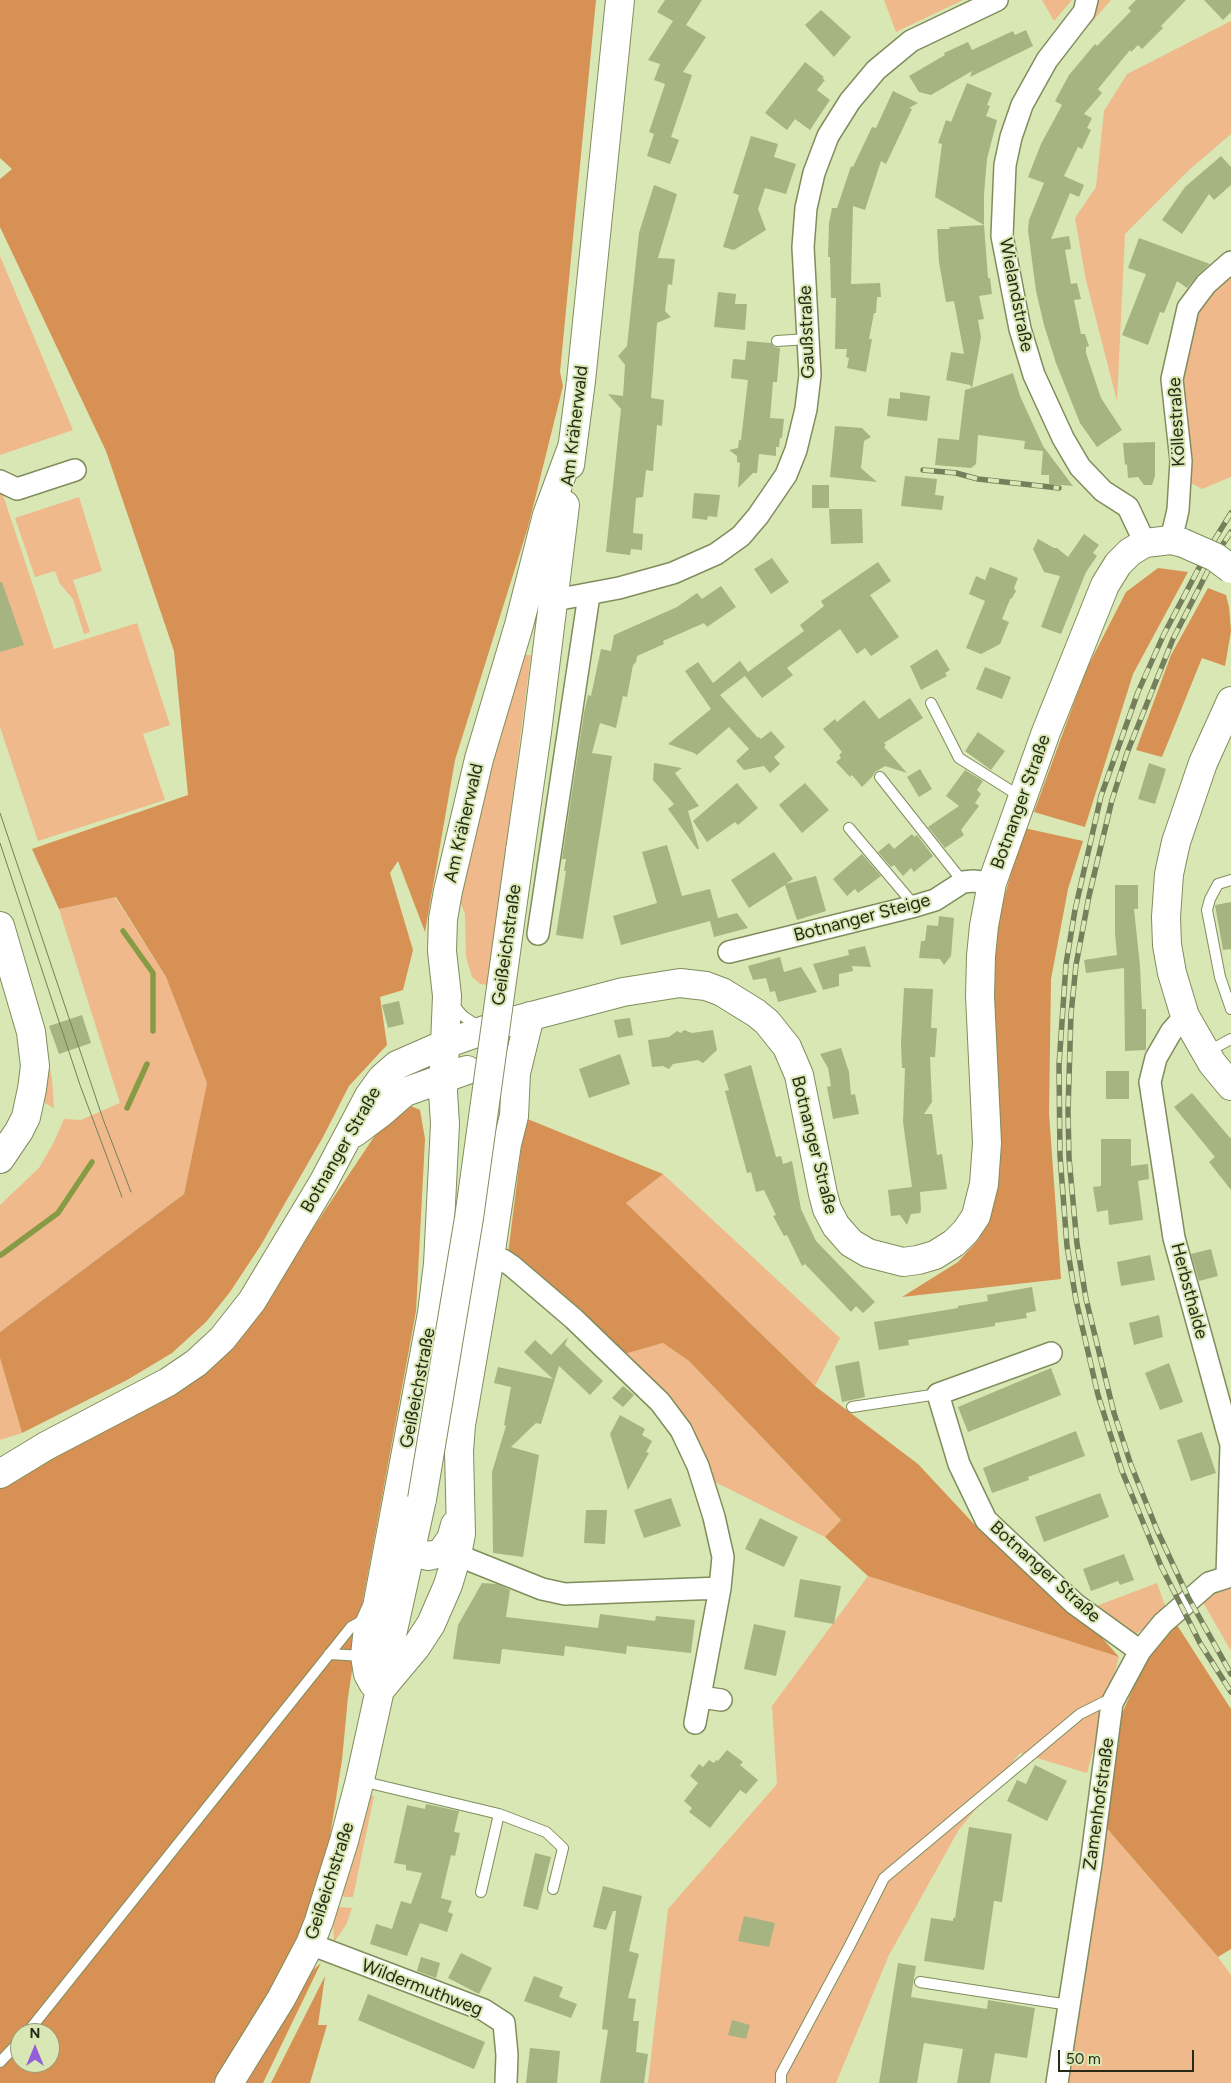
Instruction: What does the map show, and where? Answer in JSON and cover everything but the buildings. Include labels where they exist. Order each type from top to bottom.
[{"type":"main road","name":"Am Kräherwald","points":[[520,851],[581,381],[620,0]]},
{"type":"main road","name":"Am Kräherwald","points":[[447,996],[442,951],[443,919],[448,891],[479,758],[519,625],[547,515],[572,447]]},
{"type":"main road","points":[[1166,542],[1215,557],[1231,570]]},
{"type":"main road","name":"Botnanger Straße","points":[[0,1474],[46,1446],[168,1382],[196,1363],[222,1339],[252,1301],[323,1183],[370,1096],[382,1078],[397,1065],[464,1037],[530,1016],[641,988],[680,983],[706,986],[742,1002],[767,1022],[787,1047],[799,1075],[827,1210],[836,1226],[851,1243],[868,1253],[903,1262],[935,1255],[954,1243],[966,1231],[976,1216],[983,1192],[987,1142],[980,996],[981,956],[984,926],[992,883],[1022,797],[1105,585],[1118,564],[1130,552],[1166,542]]},
{"type":"main road","points":[[519,625],[538,604],[554,600]]},
{"type":"main road","points":[[1231,701],[1203,763],[1176,842],[1169,874],[1166,917],[1167,945],[1172,973],[1185,1016],[1212,1063],[1231,1086]]},
{"type":"main road","name":"Geißeichstraße","points":[[229,2083],[281,1999],[310,1944],[327,1899],[360,1780],[422,1499],[467,1236],[520,851]]},
{"type":"main road","points":[[0,926],[31,1032],[35,1066],[26,1117],[0,1159]]},
{"type":"main road","name":"Geißeichstraße","points":[[380,1690],[368,1674],[365,1656],[368,1627],[377,1607],[432,1314],[442,1215],[445,1124],[464,1037],[447,996]]},
{"type":"main road","name":"Geißeichstraße","points":[[380,1690],[416,1647],[431,1624],[448,1585],[457,1555],[461,1534],[459,1451],[461,1425],[507,1144],[514,1116],[516,1073],[530,1016]]},
{"type":"main road","points":[[464,1037],[500,1043],[516,1073]]},
{"type":"main road","points":[[346,1138],[382,1112],[405,1092],[455,1074]]},
{"type":"main road","name":"Geißeichstraße","points":[[455,1074],[474,1076],[484,1088],[500,1120],[507,1144]]},
{"type":"main road","name":"Botnanger Straße","points":[[0,1460],[46,1446]]},
{"type":"main road","points":[[411,1552],[429,1556],[437,1555],[444,1551],[451,1539],[460,1509]]},
{"type":"street","name":"Gaußstraße","points":[[554,600],[659,578],[692,565],[716,554],[741,536],[758,516],[786,475],[796,450],[806,409],[810,375],[803,247],[806,208],[814,173],[828,136],[850,100],[876,70],[911,40],[997,0]]},
{"type":"street","name":"Wielandstraße","points":[[1087,0],[1084,12],[1047,60],[1022,105],[1011,138],[1005,165],[1002,236],[1020,329],[1034,375],[1059,430],[1080,467],[1103,491],[1128,507],[1166,542]]},
{"type":"street","name":"Köllestraße","points":[[1166,542],[1178,510],[1181,461],[1172,379],[1188,308],[1206,284],[1231,262]]},
{"type":"street","points":[[0,481],[18,489],[75,470]]},
{"type":"street","points":[[538,934],[589,594]]},
{"type":"street","points":[[963,882],[992,883]]},
{"type":"street","name":"Botnanger Steige","points":[[729,952],[915,906],[935,900],[963,882]]},
{"type":"street","name":"Herbsthalde","points":[[1185,1016],[1171,1032],[1156,1058],[1150,1082],[1174,1238],[1231,1445],[1229,1576]]},
{"type":"street","points":[[490,1257],[503,1260],[512,1266],[586,1329],[660,1402],[681,1430],[698,1466],[714,1517],[723,1557],[711,1698],[695,1723]]},
{"type":"street","points":[[938,1394],[1051,1354]]},
{"type":"street","name":"Botnanger Straße","points":[[938,1394],[959,1464],[986,1520],[1075,1604],[1140,1651]]},
{"type":"street","points":[[457,1555],[542,1589],[565,1594],[720,1588]]},
{"type":"street","name":"Zamenhofstraße","points":[[1057,2083],[1093,1855],[1112,1703],[1140,1651],[1163,1624],[1209,1583],[1229,1576]]},
{"type":"street","name":"Wildermuthweg","points":[[310,1944],[484,2010],[504,2023],[506,2083]]},
{"type":"lane","points":[[777,342],[808,339]]},
{"type":"lane","points":[[931,703],[959,758],[1022,797]]},
{"type":"lane","points":[[880,777],[963,882]]},
{"type":"lane","points":[[849,828],[915,906]]},
{"type":"lane","points":[[1231,880],[1218,884],[1207,910],[1220,977],[1231,1009]]},
{"type":"lane","points":[[447,996],[463,1016],[464,1037]]},
{"type":"lane","points":[[1206,1053],[1231,1039]]},
{"type":"lane","points":[[852,1407],[938,1394]]},
{"type":"lane","points":[[35,2023],[351,1627],[373,1616]]},
{"type":"lane","points":[[329,1654],[365,1656]]},
{"type":"lane","points":[[781,2083],[780,2074],[884,1878],[1080,1714],[1104,1702],[1112,1703]]},
{"type":"lane","points":[[360,1780],[499,1814],[546,1832],[563,1848],[553,1889]]},
{"type":"lane","points":[[481,1892],[499,1814]]},
{"type":"lane","points":[[920,1982],[1069,2005]]},
{"type":"lane","points":[[0,2062],[10,2052]]},
{"type":"shaded area","points":[[0,0],[596,0],[560,372],[563,386],[528,527],[455,760],[425,932],[398,861],[390,873],[413,950],[403,990],[380,997],[387,1045],[349,1086],[323,1137],[261,1245],[230,1292],[206,1322],[172,1353],[127,1380],[22,1433],[0,1358],[0,1332],[184,1194],[207,1083],[166,977],[116,897],[59,909],[32,849],[188,795],[174,651],[106,451],[0,227],[0,179],[12,169],[0,158]]},
{"type":"shaded area","points":[[884,0],[963,0],[896,32]]},
{"type":"shaded area","points":[[1042,0],[1072,0],[1054,21]]},
{"type":"shaded area","points":[[1096,0],[1111,0],[1090,24],[1079,32]]},
{"type":"shaded area","points":[[1231,21],[1231,134],[1189,170],[1125,234],[1117,401],[1086,280],[1075,218],[1096,187],[1104,111],[1127,74]]},
{"type":"shaded area","points":[[0,256],[73,430],[0,455]]},
{"type":"shaded area","points":[[1231,269],[1231,477],[1202,489],[1189,482],[1176,381],[1192,308]]},
{"type":"shaded area","points":[[0,486],[54,649],[137,623],[170,725],[143,734],[165,800],[38,841],[0,727]]},
{"type":"shaded area","points":[[79,497],[102,571],[73,580],[90,632],[84,634],[73,599],[60,584],[55,571],[35,577],[15,518]]},
{"type":"shaded area","points":[[1158,568],[1188,572],[1133,674],[1085,827],[1034,812],[1086,670],[1126,592]]},
{"type":"shaded area","points":[[1208,588],[1226,595],[1229,607],[1231,631],[1225,666],[1202,658],[1162,757],[1136,750],[1171,655]]},
{"type":"shaded area","points":[[520,655],[531,655],[488,985],[480,984],[472,977],[466,957],[465,914],[458,896]]},
{"type":"shaded area","points":[[1024,828],[1083,841],[1068,889],[1051,979],[1049,1113],[1061,1279],[902,1297],[958,1262],[979,1239],[999,1181],[992,940]]},
{"type":"shaded area","points":[[115,897],[166,977],[207,1083],[184,1194],[0,1332],[0,1205],[39,1168],[54,1142],[64,1119],[81,1120],[120,1103],[59,909]]},
{"type":"shaded area","points":[[47,1056],[52,1078],[54,1108],[43,1102]]},
{"type":"shaded area","points":[[411,1106],[420,1110],[425,1139],[416,1311],[363,1600],[328,1849],[314,1897],[298,1940],[279,1977],[213,2083],[0,2083],[0,1481],[135,1414],[283,1273],[386,1119]]},
{"type":"shaded area","points":[[525,1118],[663,1174],[626,1203],[815,1386],[918,1464],[973,1523],[1087,1621],[1119,1657],[868,1576],[825,1537],[841,1520],[689,1361],[663,1343],[621,1355],[508,1254]]},
{"type":"shaded area","points":[[663,1174],[840,1338],[815,1386],[626,1203]]},
{"type":"shaded area","points":[[663,1343],[689,1361],[841,1520],[825,1537],[713,1481],[697,1439],[676,1405],[659,1385],[621,1355]]},
{"type":"shaded area","points":[[0,1358],[22,1433],[0,1440]]},
{"type":"shaded area","points":[[868,1576],[1119,1657],[1087,1773],[1020,1753],[958,1831],[889,1955],[836,2083],[648,2083],[668,1909],[777,1784],[772,1706]]},
{"type":"shaded area","points":[[1157,1583],[1167,1611],[1132,1637],[1091,1608]]},
{"type":"shaded area","points":[[1231,1584],[1231,1651],[1200,1597]]},
{"type":"shaded area","points":[[1175,1622],[1231,1709],[1231,1949],[1218,1957],[1104,1825],[1120,1718],[1147,1657]]},
{"type":"shaded area","points":[[369,1795],[374,1796],[353,1897],[345,1897],[342,1895],[343,1890]]},
{"type":"shaded area","points":[[1104,1825],[1218,1957],[1231,1975],[1231,2083],[1066,2083]]},
{"type":"shaded area","points":[[340,1907],[352,1908],[346,1925],[334,1942],[333,1923]]},
{"type":"shaded area","points":[[321,1963],[263,2083],[244,2083],[312,1971]]},
{"type":"shaded area","points":[[325,1976],[318,2025],[327,2025],[310,2083],[271,2083]]},
{"type":"waterway","points":[[123,931],[153,973],[153,1031]]},
{"type":"waterway","points":[[127,1108],[147,1064]]},
{"type":"waterway","points":[[1,1255],[58,1213],[92,1162]]},
{"type":"tram line","points":[[0,813],[103,1119],[131,1192]]},
{"type":"tram line","points":[[0,843],[80,1085],[122,1197]]},
{"type":"railway","points":[[923,470],[956,473],[978,479],[1059,488]]},
{"type":"railway","points":[[1231,513],[1210,547],[1164,634],[1138,692],[1101,796],[1075,910],[1066,964],[1059,1065],[1060,1156],[1067,1246],[1076,1300],[1098,1395],[1122,1471],[1161,1566],[1200,1643],[1231,1692]]},
{"type":"railway","points":[[1231,532],[1217,553],[1173,639],[1127,753],[1112,800],[1089,896],[1076,965],[1071,1014],[1068,1111],[1069,1158],[1077,1244],[1086,1299],[1114,1413],[1131,1465],[1157,1530],[1188,1597],[1231,1674]]}]
